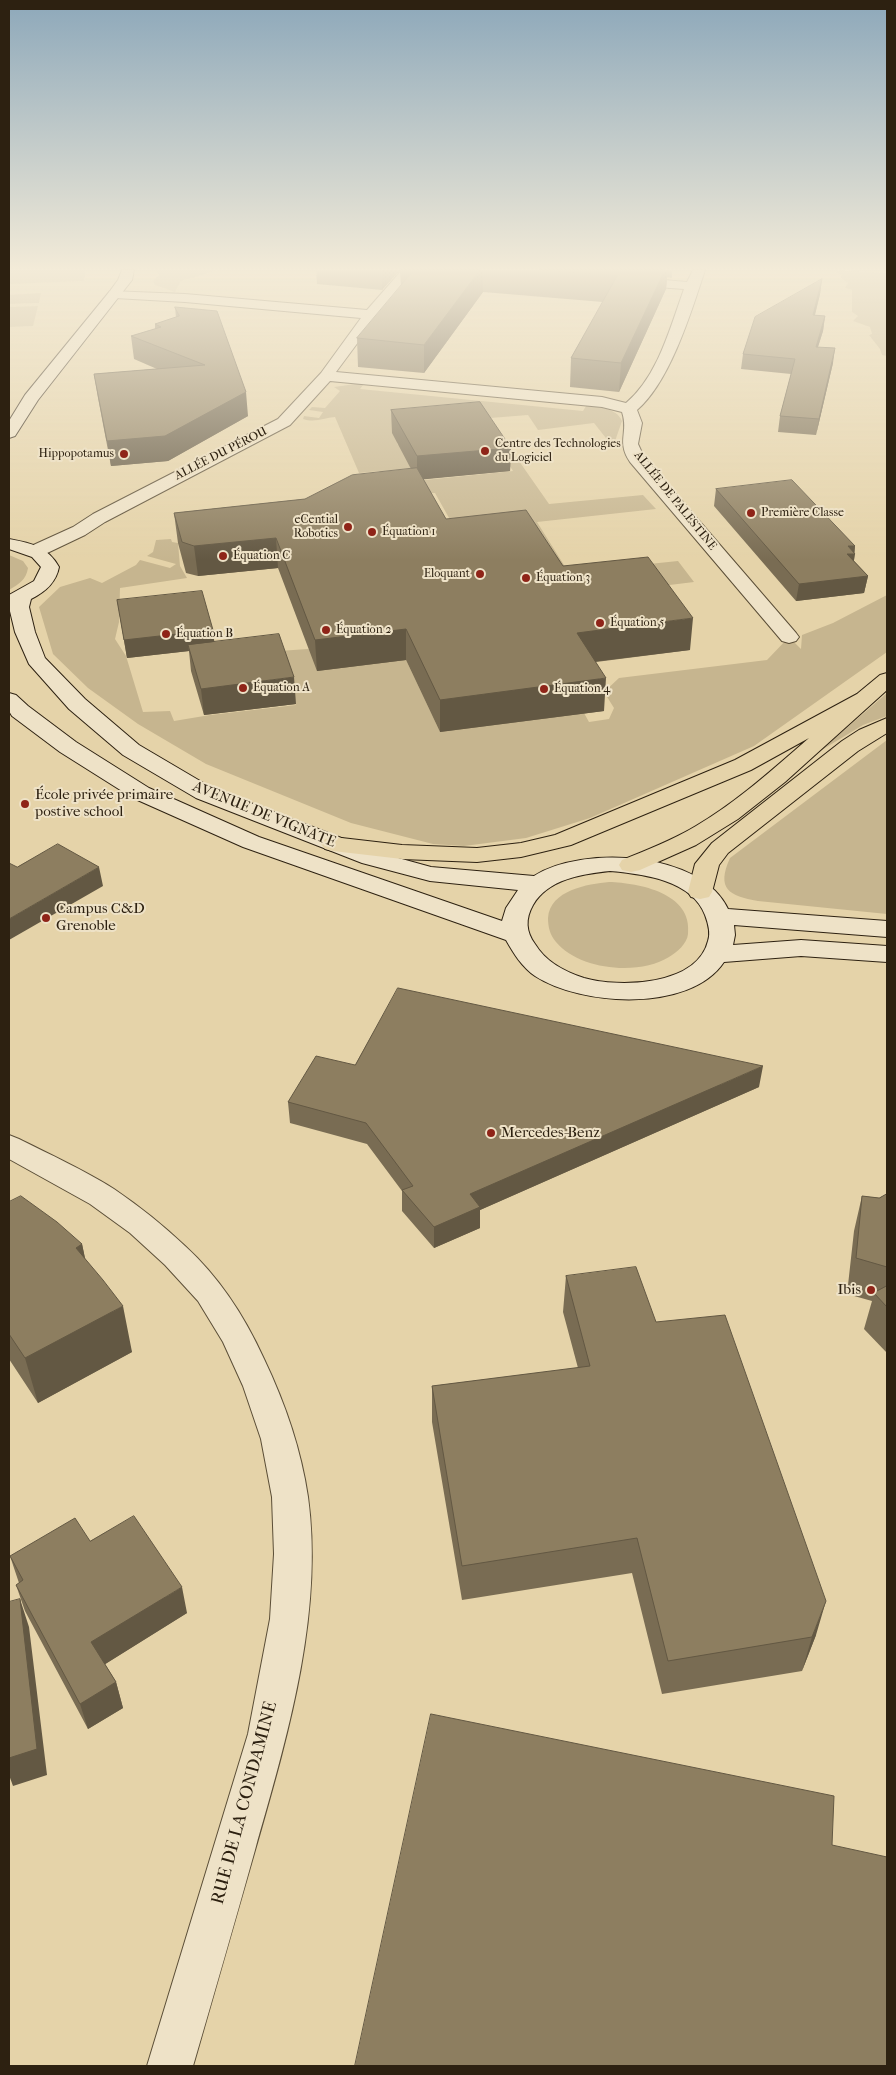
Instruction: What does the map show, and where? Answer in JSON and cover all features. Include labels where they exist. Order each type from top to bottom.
[{"type":"highway","points":[[630,865],[683,843],[732,812],[798,758],[887,679]]},
{"type":"highway","points":[[333,844],[402,852],[477,855],[521,850],[563,840],[743,765],[864,699]]},
{"type":"highway","points":[[700,892],[707,864],[720,848],[850,746],[887,726]]},
{"type":"street","points":[[9,433],[31,398],[56,367]]},
{"type":"street","name":"ALLÉE DU PÉROU","points":[[36,551],[79,531],[99,518],[284,422],[333,367]]},
{"type":"street","points":[[326,376],[602,402],[629,409],[635,406],[659,373],[661,367]]},
{"type":"street","name":"ALLÉE DE PALESTINE","points":[[629,409],[634,423],[630,444],[636,458],[789,638]]},
{"type":"street","points":[[9,544],[36,551],[48,561],[50,567],[49,573],[40,585],[15,599]]},
{"type":"street","name":"AVENUE DE VIGNATE","points":[[15,599],[19,606],[25,632],[36,660],[77,704],[131,750],[204,793],[371,858],[430,874],[468,879],[539,884]]},
{"type":"street","name":"AVENUE DE VIGNATE","points":[[9,699],[20,711],[68,747],[141,793],[251,842],[516,935]]},
{"type":"street","points":[[590,865],[630,865],[669,874],[686,882],[712,903],[719,916],[723,935],[717,954],[701,972],[676,985],[644,992],[610,992],[577,985],[548,972],[528,955],[516,935],[515,916],[519,907],[523,899],[539,884],[562,872],[590,865]]},
{"type":"street","points":[[719,916],[887,929]]},
{"type":"street","points":[[717,954],[801,948],[887,954]]},
{"type":"street","name":"RUE DE LA CONDAMINE","points":[[9,1146],[101,1196],[141,1224],[176,1256],[209,1292],[236,1336],[260,1386],[278,1438],[290,1497],[294,1554],[289,1619],[268,1734],[170,2066]]},
{"type":"shaded area","points":[[364,384],[360,389],[583,411],[586,406],[612,411],[622,421],[613,447],[594,423],[538,430],[528,415],[478,419],[397,442],[398,445],[403,445],[415,481],[513,471],[501,452],[512,451],[549,504],[643,495],[656,509],[537,522],[569,573],[453,525],[435,493],[396,496],[379,471],[359,473],[335,417],[315,420],[303,419],[304,416],[319,418],[323,412],[309,410],[312,407],[325,408],[340,391],[334,387]]},
{"type":"shaded area","points":[[171,539],[172,542],[178,543],[180,566],[187,578],[120,588],[119,622],[115,639],[126,656],[143,712],[170,711],[174,721],[296,705],[279,651],[308,649],[406,660],[440,732],[584,713],[589,722],[609,719],[614,708],[604,692],[619,678],[767,660],[789,637],[801,649],[802,635],[833,623],[887,595],[887,652],[754,746],[590,818],[526,838],[464,846],[433,844],[351,823],[206,764],[138,724],[88,688],[53,654],[39,607],[60,587],[90,578],[102,583],[136,565],[140,560],[170,568],[176,564],[147,556],[153,552],[156,540]]},
{"type":"shaded area","points":[[9,555],[23,561],[28,568],[24,579],[9,590]]},
{"type":"shaded area","points":[[678,561],[694,582],[645,588],[630,566]]},
{"type":"shaded area","points":[[887,693],[887,716],[863,725],[820,751]]},
{"type":"shaded area","points":[[887,740],[887,914],[758,901],[739,897],[728,889],[724,877],[730,858]]},
{"type":"shaded area","points":[[609,882],[648,888],[662,893],[673,900],[682,909],[687,920],[688,934],[686,941],[669,957],[642,967],[610,967],[594,964],[579,959],[566,951],[556,942],[551,934],[548,918],[550,908],[555,901],[571,890]]},
{"type":"building","points":[[182,367],[237,367],[246,392],[165,436],[107,441],[94,374]]},
{"type":"building","points":[[793,367],[831,367],[819,419],[780,416]]},
{"type":"building","points":[[480,402],[511,448],[417,456],[391,410]]},
{"type":"building","points":[[417,468],[446,519],[526,510],[563,566],[648,557],[693,618],[577,633],[606,678],[440,700],[406,629],[315,640],[276,538],[194,546],[182,542],[174,513],[305,499],[352,475]]},
{"type":"building","points":[[792,480],[855,546],[848,546],[855,554],[847,554],[868,576],[799,584],[716,489]]},
{"type":"building","points":[[202,591],[213,630],[124,640],[117,600]]},
{"type":"building","points":[[279,634],[294,677],[201,689],[188,645]]},
{"type":"building","points":[[58,844],[99,867],[9,919],[9,863],[17,867]]},
{"type":"building","name":"Mercedes-Benz","points":[[398,988],[763,1066],[470,1194],[480,1207],[434,1227],[402,1190],[413,1186],[366,1123],[288,1102],[316,1056],[355,1065]]},
{"type":"building","points":[[887,1194],[887,1267],[856,1258],[862,1196],[879,1198]]},
{"type":"building","points":[[21,1196],[57,1222],[82,1244],[76,1248],[123,1306],[25,1358],[9,1334],[9,1202]]},
{"type":"building","points":[[636,1267],[656,1322],[725,1315],[826,1601],[812,1637],[668,1661],[637,1538],[462,1566],[432,1386],[590,1366],[566,1276]]},
{"type":"building","points":[[887,1286],[887,1307],[874,1293]]},
{"type":"building","points":[[134,1516],[182,1587],[91,1642],[116,1682],[80,1704],[16,1585],[23,1580],[10,1556],[75,1518],[90,1541]]},
{"type":"building","points":[[20,1599],[37,1749],[9,1758],[9,1602]]},
{"type":"building","points":[[431,1714],[834,1796],[832,1845],[887,1857],[887,2066],[355,2066]]},
{"type":"place","name":"Centre des Technologies du Logiciel","points":[[485,451]]},
{"type":"place","name":"Hippopotamus","points":[[124,454]]},
{"type":"place","name":"Première Classe","points":[[751,513]]},
{"type":"place","name":"eCential Robotics","points":[[348,527]]},
{"type":"place","name":"Équation 1","points":[[372,532]]},
{"type":"place","name":"Équation C","points":[[223,556]]},
{"type":"place","name":"Eloquant","points":[[480,574]]},
{"type":"place","name":"Équation 3","points":[[526,578]]},
{"type":"place","name":"Équation 5","points":[[600,623]]},
{"type":"place","name":"Équation 2","points":[[326,630]]},
{"type":"place","name":"Équation B","points":[[166,634]]},
{"type":"place","name":"Équation A","points":[[243,688]]},
{"type":"place","name":"Équation 4","points":[[544,689]]},
{"type":"place","name":"École privée primaire postive school","points":[[25,804]]},
{"type":"place","name":"Campus C&D Grenoble","points":[[46,918]]},
{"type":"place","name":"Mercedes-Benz","points":[[491,1133]]},
{"type":"place","name":"Ibis","points":[[871,1290]]}]
